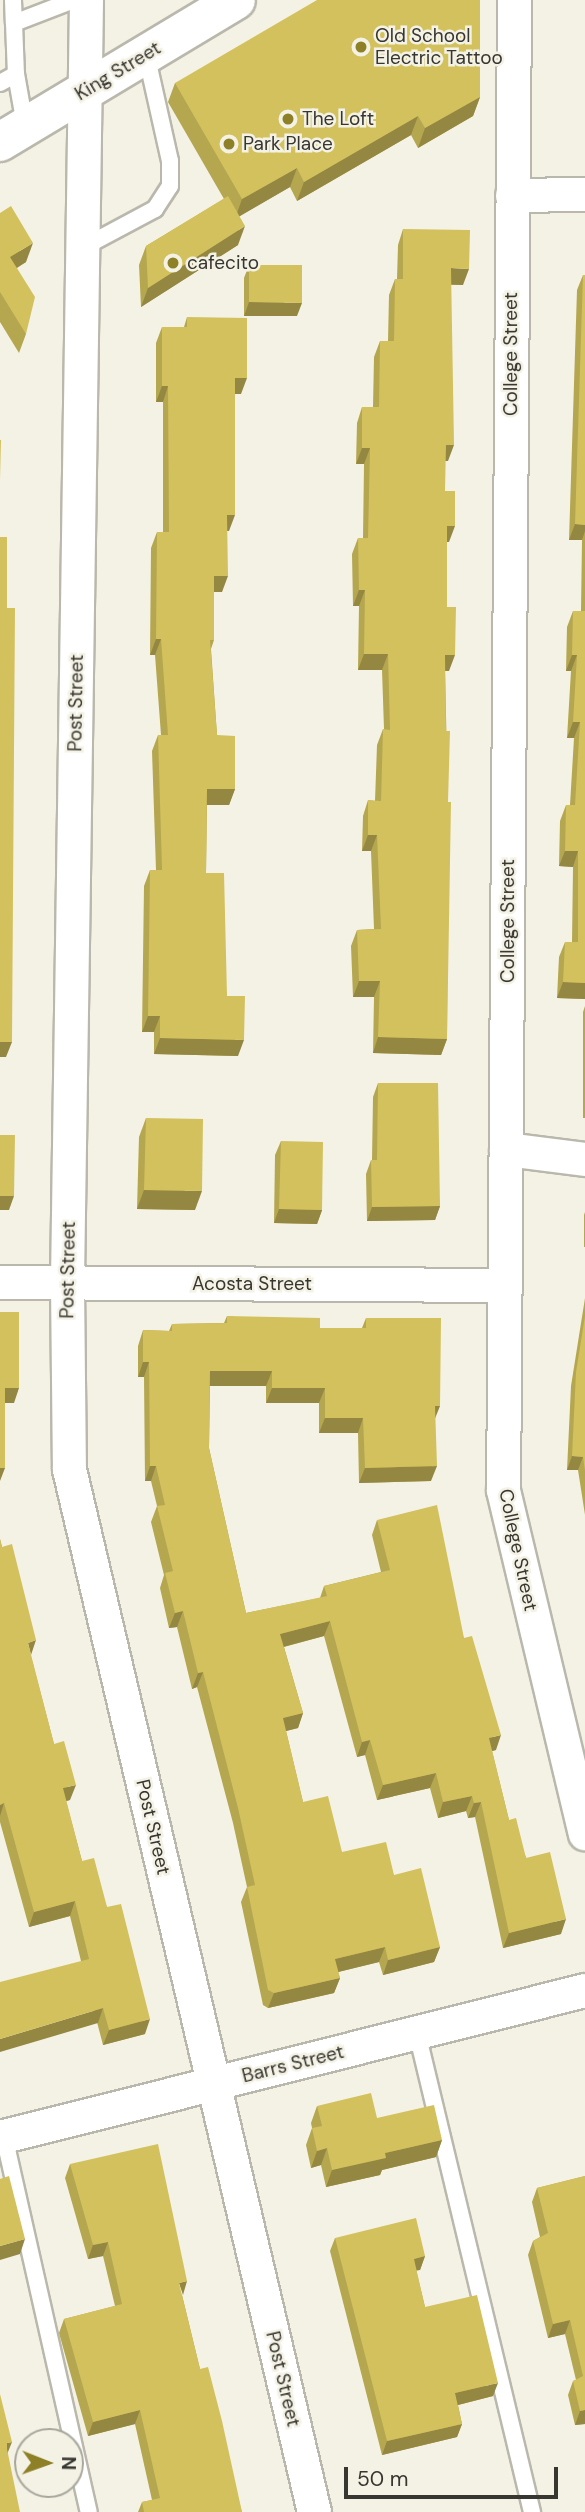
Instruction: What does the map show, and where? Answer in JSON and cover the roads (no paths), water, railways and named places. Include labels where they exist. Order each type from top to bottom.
[{"type":"main road","name":"King Street","points":[[13,135],[236,0]]},
{"type":"street","name":"Post Street","points":[[86,0],[67,1283],[69,1469],[314,2512]]},
{"type":"street","name":"College Street","points":[[514,0],[503,1490],[585,1833]]},
{"type":"street","points":[[512,195],[585,194]]},
{"type":"street","points":[[506,1149],[585,1159]]},
{"type":"street","name":"Acosta Street","points":[[0,1282],[504,1285]]},
{"type":"street","name":"Barrs Street","points":[[2,2136],[585,1990]]},
{"type":"lane","points":[[13,0],[16,74],[13,135]]},
{"type":"lane","points":[[14,23],[74,0]]},
{"type":"lane","points":[[82,248],[155,209],[170,186],[170,161],[146,54]]},
{"type":"lane","points":[[0,83],[16,74]]},
{"type":"lane","points":[[417,2033],[532,2512]]},
{"type":"lane","points":[[2,2136],[89,2512]]},
{"type":"place","name":"Old School Electric Tattoo","points":[[361,47]]},
{"type":"place","name":"The Loft","points":[[288,119]]},
{"type":"place","name":"Park Place","points":[[229,144]]},
{"type":"place","name":"cafecito","points":[[173,263]]}]
